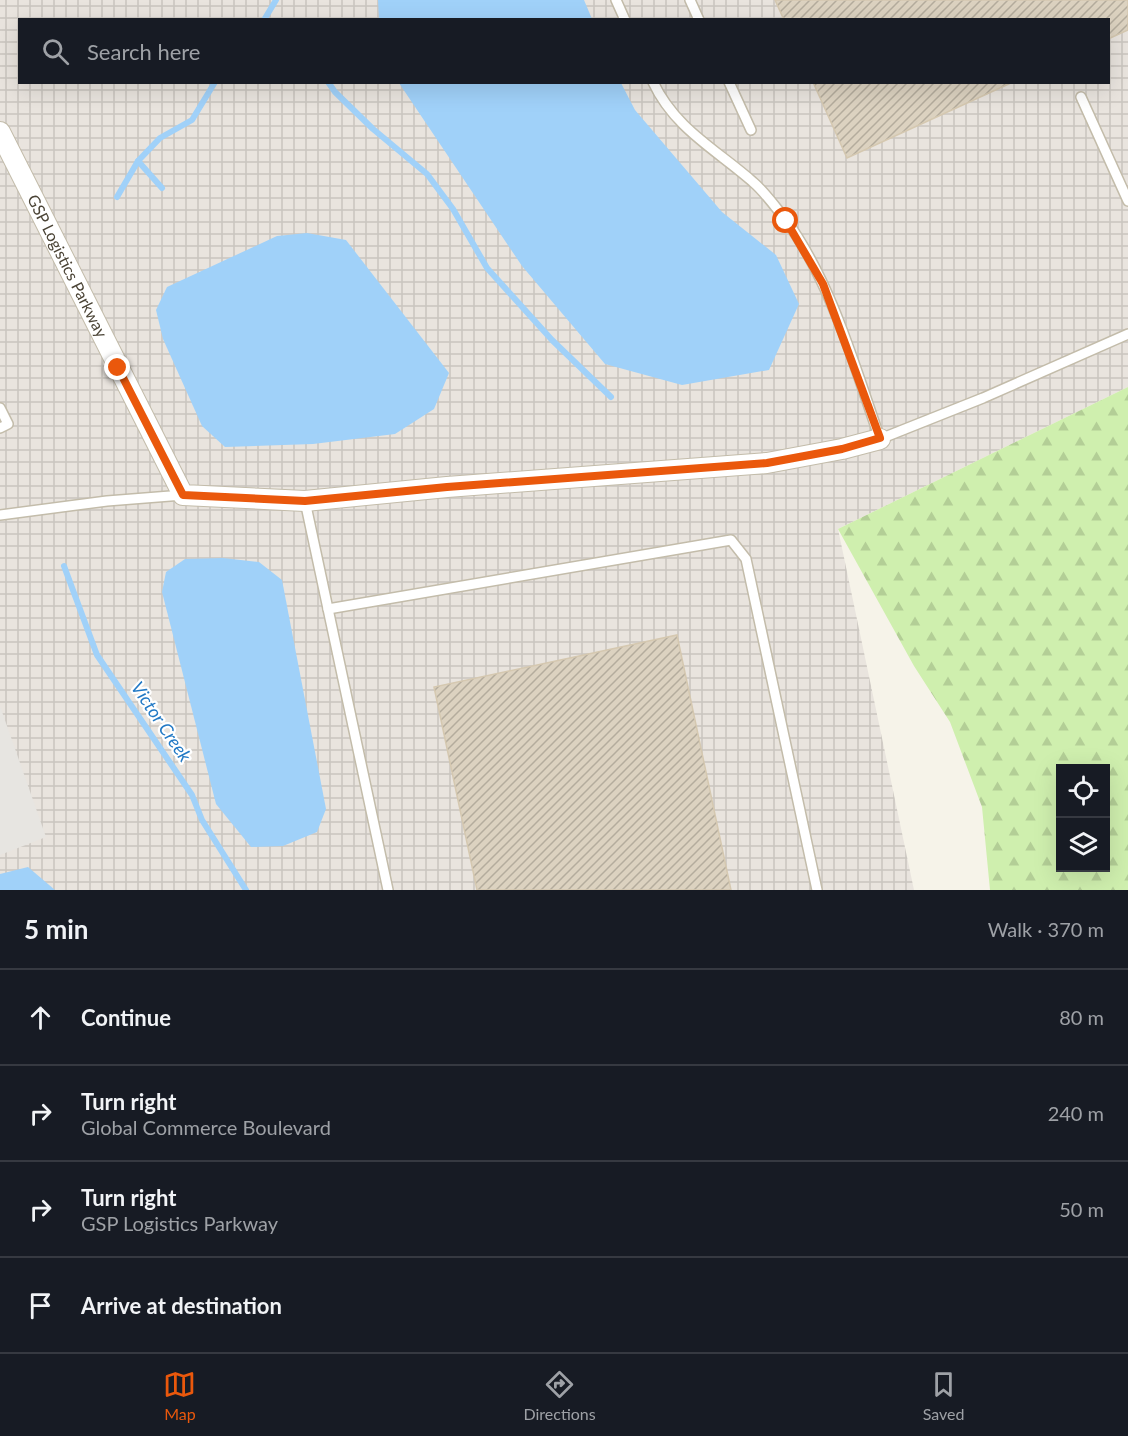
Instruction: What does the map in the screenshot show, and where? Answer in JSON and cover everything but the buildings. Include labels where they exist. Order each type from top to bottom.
[{"type":"street","name":"GSP Logistics Parkway","points":[[0,132],[183,495]]},
{"type":"street","points":[[183,495],[305,501],[447,487],[767,463],[842,449],[880,438]]},
{"type":"lane","points":[[616,0],[624,18]]},
{"type":"lane","points":[[690,0],[698,18]]},
{"type":"lane","points":[[654,84],[658,94],[674,115],[702,143],[754,183],[786,221],[823,284],[880,438],[983,399],[1128,333]]},
{"type":"lane","points":[[730,84],[751,130]]},
{"type":"lane","points":[[1081,97],[1128,201]]},
{"type":"lane","points":[[0,408],[8,424],[0,428]]},
{"type":"lane","points":[[0,515],[107,501],[183,495]]},
{"type":"lane","points":[[305,501],[388,890]]},
{"type":"lane","points":[[328,609],[731,540],[746,559],[817,890]]},
{"type":"shaded area","points":[[0,0],[1128,0],[1128,387],[838,529],[914,890],[0,890]]},
{"type":"shaded area","points":[[0,706],[46,837],[0,855]]},
{"type":"green space","points":[[1128,387],[1128,890],[990,890],[982,807],[950,722],[914,666],[838,529]]},
{"type":"water","points":[[378,0],[584,0],[592,18],[379,18]]},
{"type":"water","points":[[400,84],[622,84],[635,110],[722,212],[776,255],[799,304],[769,370],[682,385],[605,364],[522,266]]},
{"type":"water","points":[[307,233],[346,240],[449,373],[434,409],[395,434],[313,444],[225,447],[202,426],[163,339],[156,310],[167,287],[277,236]]},
{"type":"water","points":[[223,558],[259,562],[282,580],[326,809],[317,832],[283,846],[251,847],[216,804],[162,592],[166,572],[185,559]]},
{"type":"water","points":[[28,867],[55,890],[0,890],[0,874]]},
{"type":"waterway","name":"Victor Creek","points":[[265,18],[276,0]]},
{"type":"waterway","name":"Victor Creek","points":[[117,197],[138,161],[160,138],[192,120],[214,84]]},
{"type":"waterway","points":[[329,84],[373,129],[427,174],[453,209],[487,268],[552,340],[611,397]]},
{"type":"waterway","points":[[138,161],[162,188]]},
{"type":"waterway","name":"Victor Creek","points":[[64,566],[97,655],[192,795],[202,820],[246,890]]},
{"type":"route","points":[[118,368],[183,495],[305,501],[447,487],[767,463],[842,449],[880,438],[823,284],[786,221]]}]
